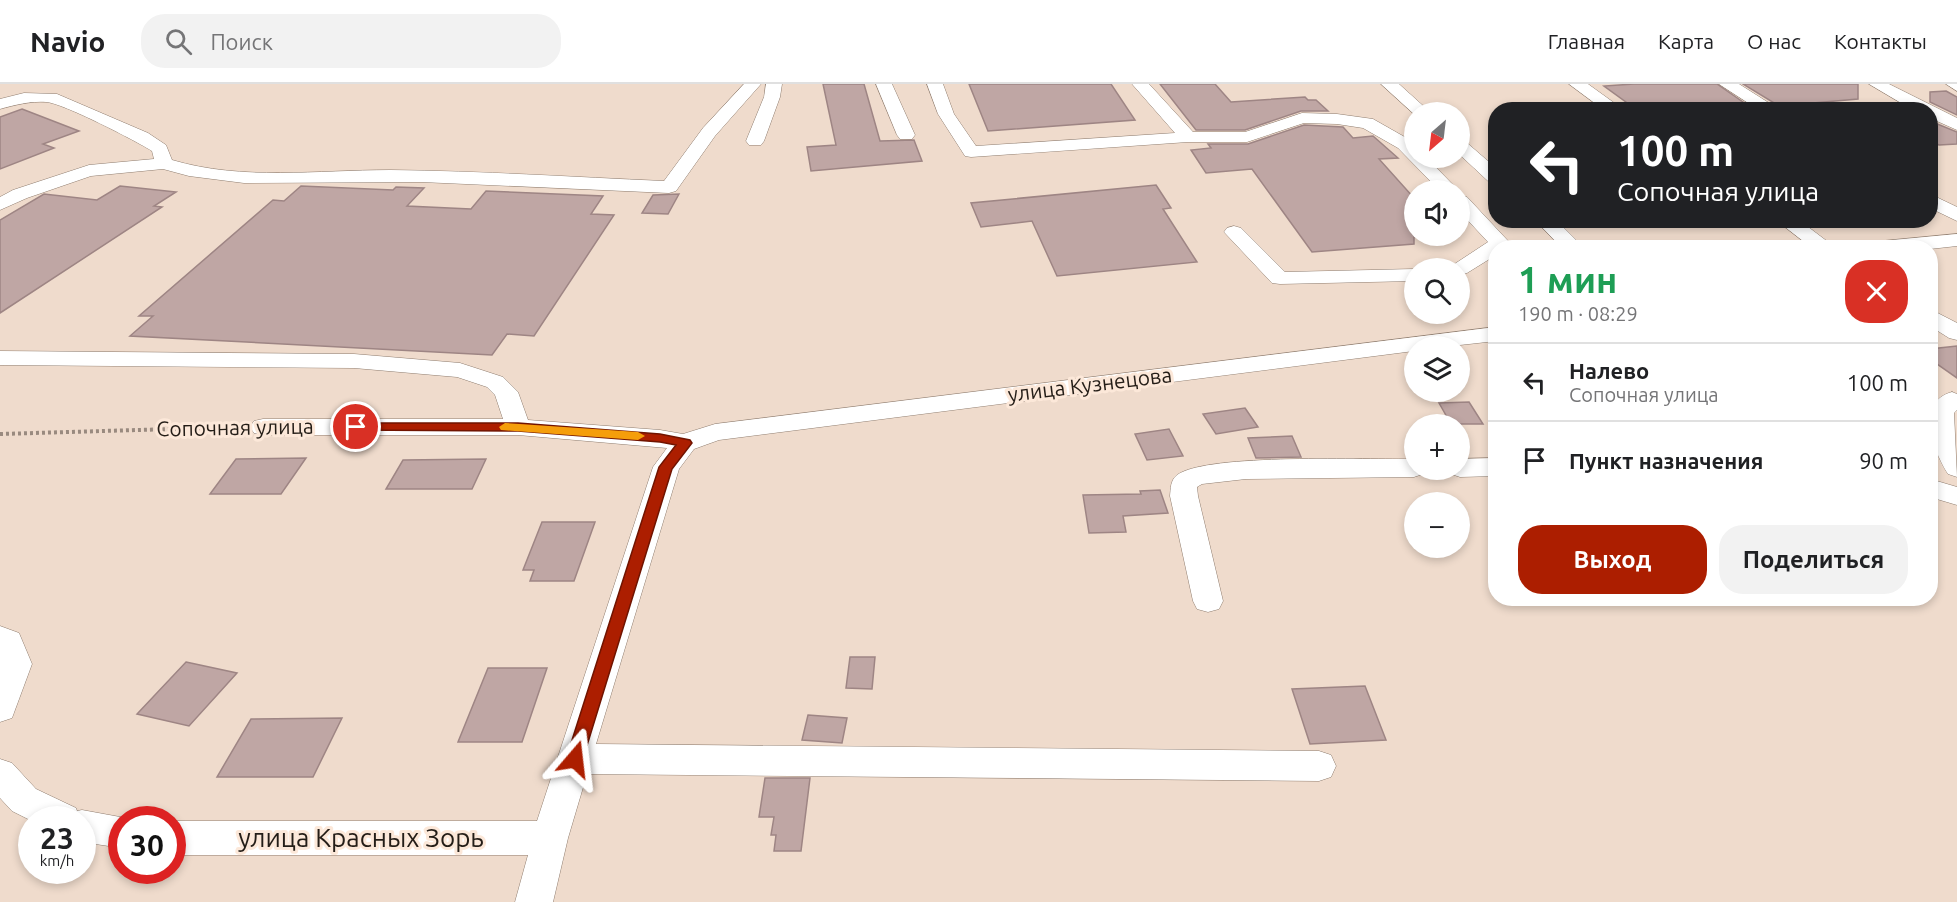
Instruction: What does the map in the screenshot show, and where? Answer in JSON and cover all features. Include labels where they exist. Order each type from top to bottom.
[{"type":"street","points":[[0,204],[20,194],[89,171],[164,163],[181,170],[261,178],[387,176],[669,186],[709,132],[753,84]]},
{"type":"street","points":[[755,141],[772,97],[774,84]]},
{"type":"street","points":[[884,84],[906,135]]},
{"type":"street","points":[[935,84],[946,114],[971,152],[1188,137],[1247,137],[1302,118],[1367,123],[1404,144]]},
{"type":"street","points":[[1140,84],[1188,137]]},
{"type":"street","points":[[1389,84],[1410,102]]},
{"type":"street","points":[[1577,84],[1604,102]]},
{"type":"street","points":[[1727,84],[1758,102]]},
{"type":"street","points":[[1877,84],[1913,102]]},
{"type":"street","points":[[0,104],[24,98],[51,97],[142,136],[160,149],[164,163]]},
{"type":"street","points":[[1938,115],[1957,125]]},
{"type":"street","points":[[1470,155],[1488,171]]},
{"type":"street","points":[[1428,168],[1439,180]]},
{"type":"street","points":[[1938,204],[1957,215]]},
{"type":"street","points":[[1470,212],[1497,240]]},
{"type":"street","points":[[1553,228],[1565,240]]},
{"type":"street","points":[[1797,228],[1814,240]]},
{"type":"street","points":[[1234,232],[1280,278],[1404,275]]},
{"type":"street","points":[[1938,242],[1957,240]]},
{"type":"street","points":[[1470,262],[1488,251]]},
{"type":"street","points":[[1938,321],[1957,333]]},
{"type":"street","name":"улица Кузнецова","points":[[685,443],[715,432],[1488,335]]},
{"type":"street","points":[[0,358],[342,361],[460,370],[495,382],[506,392],[518,427]]},
{"type":"street","points":[[1952,400],[1942,412],[1944,438],[1957,468]]},
{"type":"street","name":"Сопочная улица","points":[[263,427],[518,427],[660,438],[685,443]]},
{"type":"street","points":[[534,902],[550,838],[666,467],[685,443]]},
{"type":"street","points":[[1470,468],[1488,467]]},
{"type":"street","points":[[1208,601],[1184,496],[1184,483],[1196,476],[1246,470],[1404,468]]},
{"type":"street","points":[[1938,490],[1957,496]]},
{"type":"street","points":[[0,638],[8,642],[16,664],[0,707]]},
{"type":"street","points":[[575,759],[1318,766]]},
{"type":"street","points":[[0,774],[24,800],[36,806]]},
{"type":"street","name":"улица Красных Зорь","points":[[186,838],[550,838]]},
{"type":"path","name":"Сопочная улица","points":[[0,434],[263,427]]},
{"type":"building","points":[[823,84],[864,84],[880,141],[914,140],[922,161],[811,171],[807,147],[836,145]]},
{"type":"building","points":[[969,84],[1111,84],[1135,120],[988,131]]},
{"type":"building","points":[[1160,84],[1215,84],[1231,102],[1305,97],[1308,100],[1316,100],[1328,111],[1301,111],[1245,130],[1196,130]]},
{"type":"building","points":[[1717,84],[1743,102],[1626,102],[1604,86]]},
{"type":"building","points":[[1743,84],[1858,84],[1858,99],[1824,102],[1772,102]]},
{"type":"building","points":[[1946,91],[1957,97],[1957,115],[1938,106],[1938,102],[1930,102],[1930,92]]},
{"type":"building","points":[[22,109],[79,131],[43,144],[54,148],[0,169],[0,117]]},
{"type":"building","points":[[1938,124],[1957,132],[1957,144],[1939,145]]},
{"type":"building","points":[[1304,125],[1343,127],[1353,138],[1373,136],[1398,158],[1379,159],[1404,187],[1404,245],[1312,252],[1252,169],[1206,173],[1191,150],[1211,148],[1208,144],[1248,144]]},
{"type":"building","points":[[1156,185],[1171,208],[1163,209],[1197,262],[1057,276],[1032,221],[981,227],[971,203]]},
{"type":"building","points":[[120,186],[176,192],[154,206],[162,207],[0,313],[0,220],[44,194],[97,200]]},
{"type":"building","points":[[301,186],[393,190],[396,187],[424,188],[407,206],[471,209],[486,191],[603,196],[591,214],[614,215],[534,336],[507,334],[492,355],[130,336],[153,316],[139,316],[273,200],[284,201]]},
{"type":"building","points":[[679,194],[668,214],[642,213],[653,195]]},
{"type":"building","points":[[1957,346],[1957,378],[1938,365],[1938,348]]},
{"type":"building","points":[[1469,402],[1483,424],[1470,424],[1470,414],[1445,414],[1439,403]]},
{"type":"building","points":[[1245,408],[1258,427],[1216,434],[1203,414]]},
{"type":"building","points":[[1169,429],[1183,456],[1147,460],[1135,434]]},
{"type":"building","points":[[1292,436],[1301,457],[1256,458],[1248,438]]},
{"type":"building","points":[[306,458],[281,494],[210,494],[236,459]]},
{"type":"building","points":[[486,459],[472,489],[386,489],[403,460]]},
{"type":"building","points":[[1160,490],[1168,513],[1123,516],[1126,532],[1089,533],[1083,495],[1141,494],[1140,491]]},
{"type":"building","points":[[542,522],[595,522],[574,581],[530,581],[534,570],[523,570]]},
{"type":"building","points":[[850,657],[875,657],[872,689],[846,688]]},
{"type":"building","points":[[186,662],[237,673],[189,726],[137,714]]},
{"type":"building","points":[[488,668],[547,668],[522,742],[458,742]]},
{"type":"building","points":[[1365,686],[1386,740],[1310,744],[1292,689]]},
{"type":"building","points":[[808,715],[847,718],[842,743],[802,740]]},
{"type":"building","points":[[342,718],[313,777],[217,777],[251,719]]},
{"type":"building","points":[[765,778],[810,778],[801,851],[774,851],[776,835],[771,835],[774,817],[759,817]]},
{"type":"slow traffic","points":[[505,427],[638,436]]},
{"type":"route","points":[[356,427],[518,427],[660,438],[685,443],[666,467],[575,759]]}]
